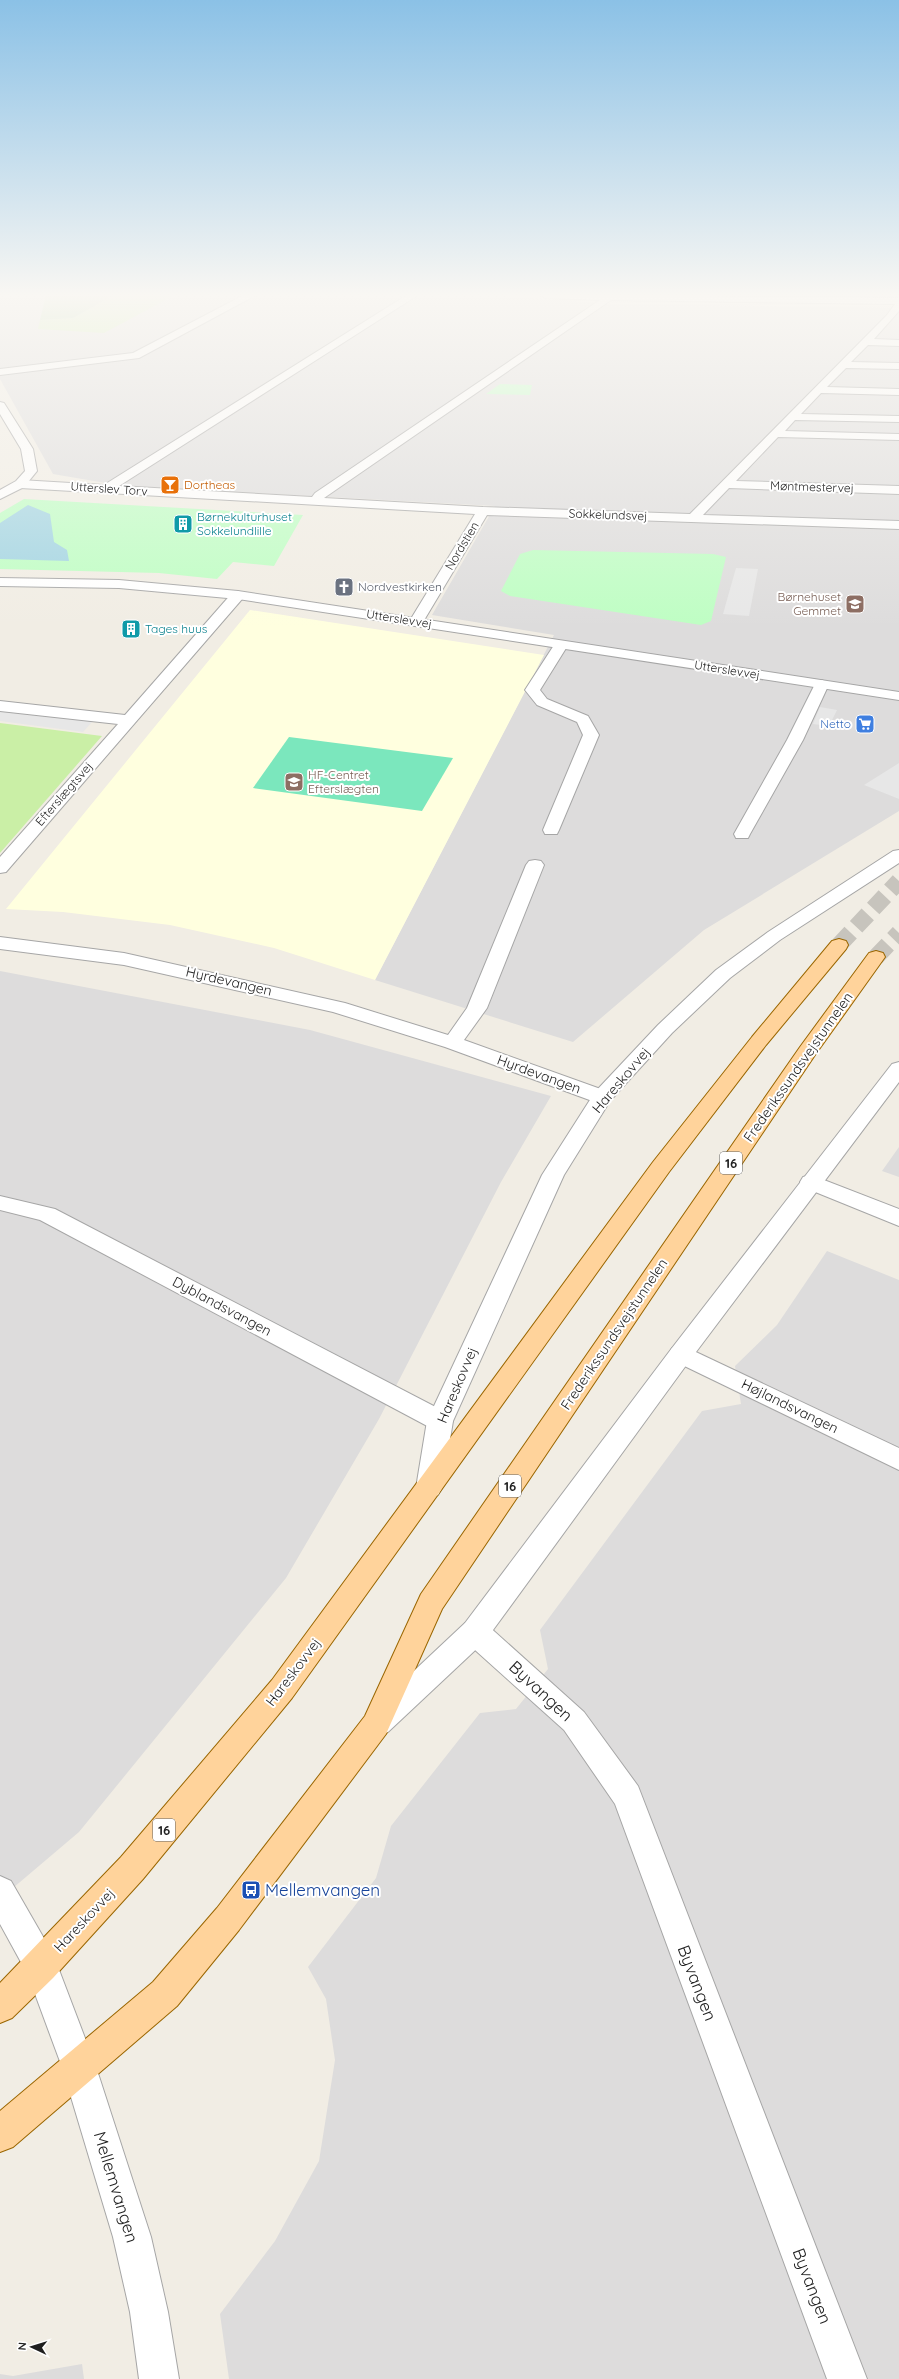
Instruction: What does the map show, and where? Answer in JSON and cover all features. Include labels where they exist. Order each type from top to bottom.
[{"type":"main road","name":"16","points":[[429,1488],[661,1167],[759,1041],[839,945]]},
{"type":"main road","name":"Frederikssundsvejstunnelen","points":[[376,1725],[432,1602],[807,1051],[876,957]]},
{"type":"main road","name":"Hareskovvej","points":[[0,2006],[41,1966],[132,1868],[282,1689],[429,1488]]},
{"type":"main road","name":"16","points":[[0,2134],[165,1994],[228,1919],[376,1725]]},
{"type":"street","points":[[0,495],[20,484],[31,471],[27,449],[1,406]]},
{"type":"street","points":[[106,489],[237,406]]},
{"type":"street","points":[[316,501],[319,496],[450,406]]},
{"type":"street","points":[[692,518],[803,406]]},
{"type":"street","points":[[791,417],[899,419]]},
{"type":"street","points":[[775,434],[899,437]]},
{"type":"street","name":"Utterslev Torv","points":[[20,484],[316,501]]},
{"type":"street","name":"Møntmestervej","points":[[726,484],[899,490]]},
{"type":"street","name":"Sokkelundsvej","points":[[316,501],[483,511],[899,525]]},
{"type":"street","name":"Nordstien","points":[[416,622],[483,511]]},
{"type":"street","points":[[0,582],[90,582],[173,587],[238,595]]},
{"type":"street","name":"Utterslevvej","points":[[238,595],[899,696]]},
{"type":"street","name":"Efterslægtsvej","points":[[0,868],[127,720],[238,595]]},
{"type":"street","points":[[550,830],[591,734],[583,720],[542,702],[532,690],[561,645]]},
{"type":"street","points":[[742,834],[795,740],[822,684]]},
{"type":"street","points":[[0,706],[127,720]]},
{"type":"street","name":"Hareskovvej","points":[[429,1488],[440,1421],[553,1175],[602,1097],[664,1029],[723,974],[774,936],[899,855]]},
{"type":"street","points":[[452,1043],[477,1008],[535,865]]},
{"type":"street","name":"Hyrdevangen","points":[[0,943],[124,959],[244,984],[338,1006],[452,1043],[602,1097]]},
{"type":"street","points":[[376,1725],[475,1632],[681,1354],[899,1068]]},
{"type":"street","points":[[812,1182],[899,1218]]},
{"type":"street","name":"Dyblandsvangen","points":[[0,1203],[47,1214],[440,1421]]},
{"type":"street","name":"Højlandsvangen","points":[[681,1354],[899,1460]]},
{"type":"street","name":"Byvangen","points":[[475,1632],[574,1721],[627,1796],[847,2379]]},
{"type":"street","name":"Mellemvangen","points":[[0,1892],[41,1966],[79,2067],[132,2237],[149,2312],[159,2379]]},
{"type":"shaded area","points":[[15,406],[899,406],[899,811],[704,930],[573,1042],[375,980],[554,635],[432,615],[495,506],[123,486],[53,474]]},
{"type":"shaded area","points":[[736,568],[758,569],[749,616],[723,614]]},
{"type":"shaded area","name":"HF-Centret Efterslægten","points":[[250,610],[544,655],[375,980],[274,948],[170,925],[63,912],[6,909]]},
{"type":"shaded area","points":[[0,701],[100,713],[83,732],[0,721]]},
{"type":"shaded area","points":[[820,707],[837,710],[829,726],[813,724]]},
{"type":"shaded area","points":[[899,763],[899,799],[864,785]]},
{"type":"shaded area","points":[[0,971],[310,1030],[551,1096],[501,1182],[379,1419],[286,1578],[79,1832],[0,1899]]},
{"type":"shaded area","points":[[899,1147],[899,1177],[882,1171]]},
{"type":"shaded area","points":[[827,1251],[899,1280],[899,2379],[229,2379],[220,2314],[275,2241],[319,2161],[335,2060],[326,1999],[308,1967],[376,1878],[391,1826],[480,1713],[516,1709],[548,1669],[540,1630],[702,1411],[741,1404],[735,1366],[777,1325]]},
{"type":"shaded area","points":[[82,2364],[84,2379],[0,2379],[0,2374],[13,2376]]},
{"type":"green space","points":[[24,499],[303,515],[274,566],[233,562],[217,579],[159,573],[0,569],[0,513]]},
{"type":"green space","points":[[533,550],[713,554],[726,557],[711,621],[701,625],[510,596],[501,591],[520,554]]},
{"type":"green space","points":[[0,723],[102,736],[0,853]]},
{"type":"green space","points":[[289,737],[453,758],[422,811],[253,788]]},
{"type":"water","points":[[28,505],[50,514],[54,542],[67,550],[69,561],[0,559],[0,523]]},
{"type":"tunnel","points":[[839,945],[899,881]]},
{"type":"tunnel","points":[[876,957],[899,933]]},
{"type":"place","name":"Dortheas","points":[[170,485]]},
{"type":"place","name":"Børnekulturhuset Sokkelundlille","points":[[183,524]]},
{"type":"place","name":"Nordvestkirken","points":[[344,587]]},
{"type":"place","name":"Børnehuset Gemmet","points":[[855,604]]},
{"type":"place","name":"Tages huus","points":[[131,629]]},
{"type":"place","name":"Netto","points":[[865,724]]},
{"type":"place","name":"HF-Centret Efterslægten","points":[[294,782]]},
{"type":"place","name":"Mellemvangen","points":[[251,1890]]}]
